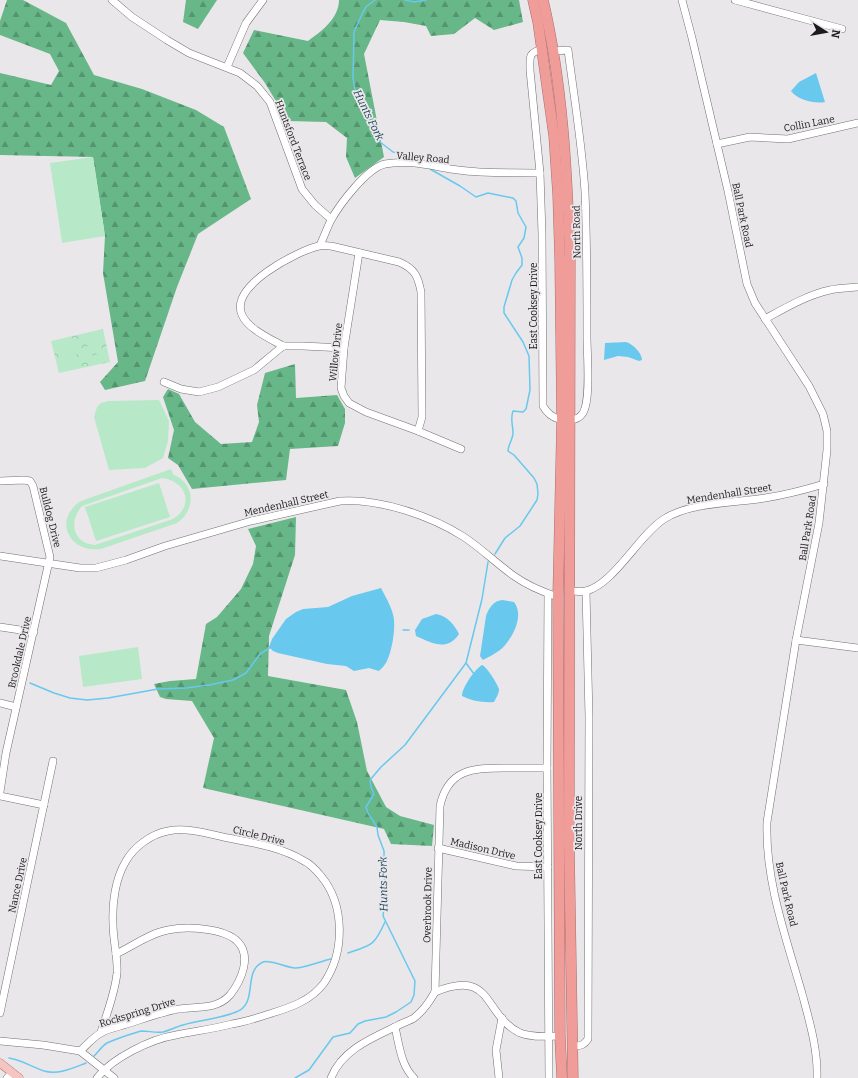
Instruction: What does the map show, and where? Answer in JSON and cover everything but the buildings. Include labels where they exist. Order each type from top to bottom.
[{"type":"highway","points":[[533,0],[542,49],[554,136],[558,195],[571,591],[569,633],[569,843],[574,1046],[573,1078]]},
{"type":"highway","points":[[543,0],[559,89],[568,194],[570,259],[566,420],[558,597],[560,1036],[562,1078]]},
{"type":"highway","points":[[560,543],[566,572],[567,589],[571,591]]},
{"type":"highway","points":[[558,597],[564,600],[569,633]]},
{"type":"main road","points":[[0,1063],[9,1075],[19,1078]]},
{"type":"street","name":"Huntsford Terrace","points":[[112,0],[132,17],[167,40],[189,53],[240,73],[257,86],[267,98],[278,122],[302,189],[315,205],[332,219]]},
{"type":"street","points":[[227,67],[246,23],[263,0]]},
{"type":"street","name":"Ball Park Road","points":[[682,0],[717,144],[747,284],[755,303],[809,386],[823,414],[827,431],[827,450],[819,523],[796,640],[767,822],[766,840],[771,881],[812,1034],[817,1078]]},
{"type":"street","points":[[735,0],[842,29]]},
{"type":"street","points":[[540,173],[530,70],[530,55],[534,51],[542,49]]},
{"type":"street","name":"North Road","points":[[553,51],[568,50],[585,192],[588,370],[587,400],[584,412],[578,418],[566,420]]},
{"type":"street","name":"Collin Lane","points":[[717,144],[750,137],[788,139],[858,123]]},
{"type":"street","name":"Valley Road","points":[[320,245],[332,219],[352,191],[362,179],[379,166],[386,164],[411,164],[460,171],[540,173]]},
{"type":"street","name":"East Cooksey Drive","points":[[540,173],[542,234],[543,406],[550,416],[566,420]]},
{"type":"street","points":[[344,348],[283,346],[247,322],[240,309],[241,301],[251,285],[278,263],[320,245],[331,246],[399,262],[408,266],[414,272],[418,280],[420,292],[422,417],[418,431]]},
{"type":"street","name":"Willow Drive","points":[[359,253],[344,348],[341,388],[344,396],[349,403],[366,412],[461,449]]},
{"type":"street","points":[[765,319],[806,298],[830,290],[858,288]]},
{"type":"street","points":[[164,382],[181,389],[199,392],[218,387],[254,370],[283,346]]},
{"type":"street","name":"Bulldog Drive","points":[[0,481],[30,481],[33,486],[50,557],[49,564]]},
{"type":"street","name":"Mendenhall Street","points":[[586,591],[599,584],[609,576],[655,525],[664,518],[690,509],[714,504],[764,498],[824,484]]},
{"type":"street","name":"Mendenhall Street","points":[[0,556],[80,568],[96,568],[251,521],[354,500],[366,501],[395,508],[446,526],[465,538],[514,576],[531,586],[558,597]]},
{"type":"street","name":"Brookdale Drive","points":[[0,792],[6,753],[49,564]]},
{"type":"street","points":[[571,591],[586,591]]},
{"type":"street","name":"North Drive","points":[[574,1046],[581,1046],[588,1039],[588,717],[586,591]]},
{"type":"street","name":"East Cooksey Drive","points":[[548,594],[547,768],[549,1078]]},
{"type":"street","points":[[0,627],[34,632]]},
{"type":"street","points":[[796,640],[858,648]]},
{"type":"street","points":[[0,703],[16,707]]},
{"type":"street","name":"Nance Drive","points":[[0,1013],[53,761]]},
{"type":"street","name":"Overbrook Drive","points":[[435,992],[438,848],[440,806],[442,796],[453,780],[466,771],[481,768],[547,768]]},
{"type":"street","points":[[0,796],[44,805]]},
{"type":"street","name":"Circle Drive","points":[[97,1078],[103,1070],[123,1056],[157,1041],[174,1035],[234,1024],[273,1013],[299,1003],[311,996],[324,983],[333,966],[336,956],[339,925],[336,904],[329,886],[305,861],[290,854],[261,845],[189,830],[169,830],[154,835],[130,854],[122,868],[114,899],[113,914],[116,976],[113,993],[101,1032]]},
{"type":"street","name":"Madison Drive","points":[[438,848],[516,866],[548,868]]},
{"type":"street","name":"Rockspring Drive","points":[[80,1051],[101,1032],[174,1010],[207,1007],[218,1004],[225,1000],[238,982],[242,974],[244,958],[244,951],[238,941],[228,936],[199,928],[167,930],[153,935],[116,954]]},
{"type":"street","points":[[331,1078],[335,1068],[343,1058],[359,1046],[414,1018],[429,1002],[435,992],[455,985],[471,986],[480,991],[510,1027],[521,1033],[532,1036],[560,1036]]},
{"type":"street","points":[[499,1078],[496,1050],[502,1018]]},
{"type":"street","points":[[395,1027],[408,1072],[414,1078]]},
{"type":"street","points":[[0,1041],[42,1045],[80,1051],[114,1078]]},
{"type":"green space","points":[[7,0],[23,0],[66,23],[94,75],[142,89],[196,110],[224,127],[251,199],[198,234],[177,287],[145,381],[105,390],[100,382],[118,362],[103,273],[105,236],[93,157],[0,155],[0,73],[51,85],[59,71],[50,54],[0,35],[0,21]]},
{"type":"green space","points":[[186,0],[217,0],[198,29],[183,22]]},
{"type":"green space","points":[[339,0],[519,0],[523,22],[494,30],[475,18],[454,34],[431,36],[426,26],[380,20],[364,54],[384,157],[355,178],[346,157],[347,138],[326,122],[288,121],[265,83],[243,53],[254,30],[308,41],[329,24],[336,13]]},
{"type":"green space","points":[[93,157],[105,236],[62,243],[50,163]]},
{"type":"green space","points":[[103,329],[110,362],[59,373],[51,341]]},
{"type":"green space","points":[[99,333],[100,340],[84,344],[82,336]]},
{"type":"green space","points":[[73,338],[75,346],[58,350],[56,342]]},
{"type":"green space","points":[[101,343],[102,351],[86,354],[84,347]]},
{"type":"green space","points":[[75,348],[77,356],[60,360],[59,352]]},
{"type":"green space","points":[[103,353],[105,361],[88,364],[86,357]]},
{"type":"green space","points":[[78,359],[79,366],[62,370],[61,362]]},
{"type":"green space","points":[[295,364],[296,398],[337,395],[345,409],[345,423],[338,446],[290,449],[286,480],[192,489],[178,465],[168,458],[174,430],[163,397],[168,389],[179,394],[195,422],[221,444],[252,442],[259,422],[257,405],[265,373]]},
{"type":"green space","points":[[159,400],[169,421],[168,441],[163,458],[145,468],[109,470],[94,417],[97,407],[101,403],[108,401]]},
{"type":"green space","points":[[171,469],[172,474],[180,478],[186,484],[191,497],[188,511],[177,523],[101,549],[90,549],[80,546],[68,533],[66,525],[68,517],[72,508],[81,501]],"holes":[[[162,478],[170,480],[182,489],[185,494],[186,501],[180,513],[173,519],[95,545],[82,540],[75,531],[75,519],[82,506]]]},
{"type":"green space","points":[[159,483],[170,517],[96,541],[85,507]]},
{"type":"green space","points":[[296,517],[295,555],[269,636],[268,676],[346,690],[357,722],[367,771],[386,807],[400,816],[434,825],[432,846],[391,844],[384,829],[203,788],[214,738],[192,701],[166,699],[160,697],[154,684],[196,679],[206,624],[217,617],[241,589],[253,564],[256,546],[248,529]]},
{"type":"green space","points":[[138,647],[142,679],[83,687],[79,656]]},
{"type":"water","points":[[816,73],[825,102],[806,101],[791,91],[799,82]]},
{"type":"water","points":[[626,342],[637,349],[642,357],[642,360],[639,361],[628,357],[618,356],[604,360],[605,343]]},
{"type":"water","points":[[381,588],[392,612],[394,630],[389,657],[379,671],[369,668],[354,671],[346,666],[327,664],[278,653],[269,647],[272,639],[286,619],[296,612],[303,609],[328,607],[352,596]]},
{"type":"water","points":[[502,600],[514,602],[517,608],[518,621],[516,628],[504,646],[483,660],[480,656],[486,616],[492,605]]},
{"type":"water","points":[[436,614],[450,621],[459,634],[449,643],[433,643],[416,636],[415,630],[422,619]]},
{"type":"water","points":[[482,665],[492,676],[499,689],[494,702],[478,701],[462,696],[469,679]]},
{"type":"waterway","name":"Hunts Fork","points":[[375,0],[366,7],[354,32],[353,78],[355,90],[380,142],[393,152],[412,155],[422,161]]},
{"type":"waterway","name":"Hunts Fork","points":[[405,0],[414,2],[426,0]]},
{"type":"waterway","name":"Hunts Fork","points":[[430,169],[476,197],[488,193],[513,198],[516,201],[518,213],[526,227],[524,238],[518,247],[522,258],[522,265],[512,280],[504,307],[504,313],[523,342],[529,356],[530,390],[526,409],[523,412],[513,411],[513,435],[508,451],[514,455],[534,478],[537,484],[538,494],[537,500],[520,526],[505,538],[495,554]]},
{"type":"waterway","name":"Hunts Fork","points":[[295,1078],[309,1070],[333,1037],[350,1033],[358,1024],[365,1021],[386,1017],[396,1012],[411,1002],[414,995],[415,981],[383,916],[385,900],[384,851],[378,835],[377,827],[366,807],[374,794],[370,780],[381,767],[405,745],[466,663],[482,599],[488,562]]},
{"type":"waterway","points":[[403,630],[409,630]]},
{"type":"waterway","points":[[30,683],[70,698],[87,700],[108,698],[158,689],[209,685],[233,680],[246,673],[260,654],[271,647]]},
{"type":"waterway","points":[[466,663],[474,674]]},
{"type":"waterway","points":[[348,953],[371,944],[378,936],[385,922]]},
{"type":"waterway","points":[[94,1056],[107,1043],[135,1033],[142,1031],[163,1032],[183,1025],[236,1012],[243,1008],[247,1002],[253,972],[257,966],[263,962],[266,961],[295,968],[331,959]]},
{"type":"waterway","points":[[9,1058],[49,1072],[65,1070],[86,1063]]}]
